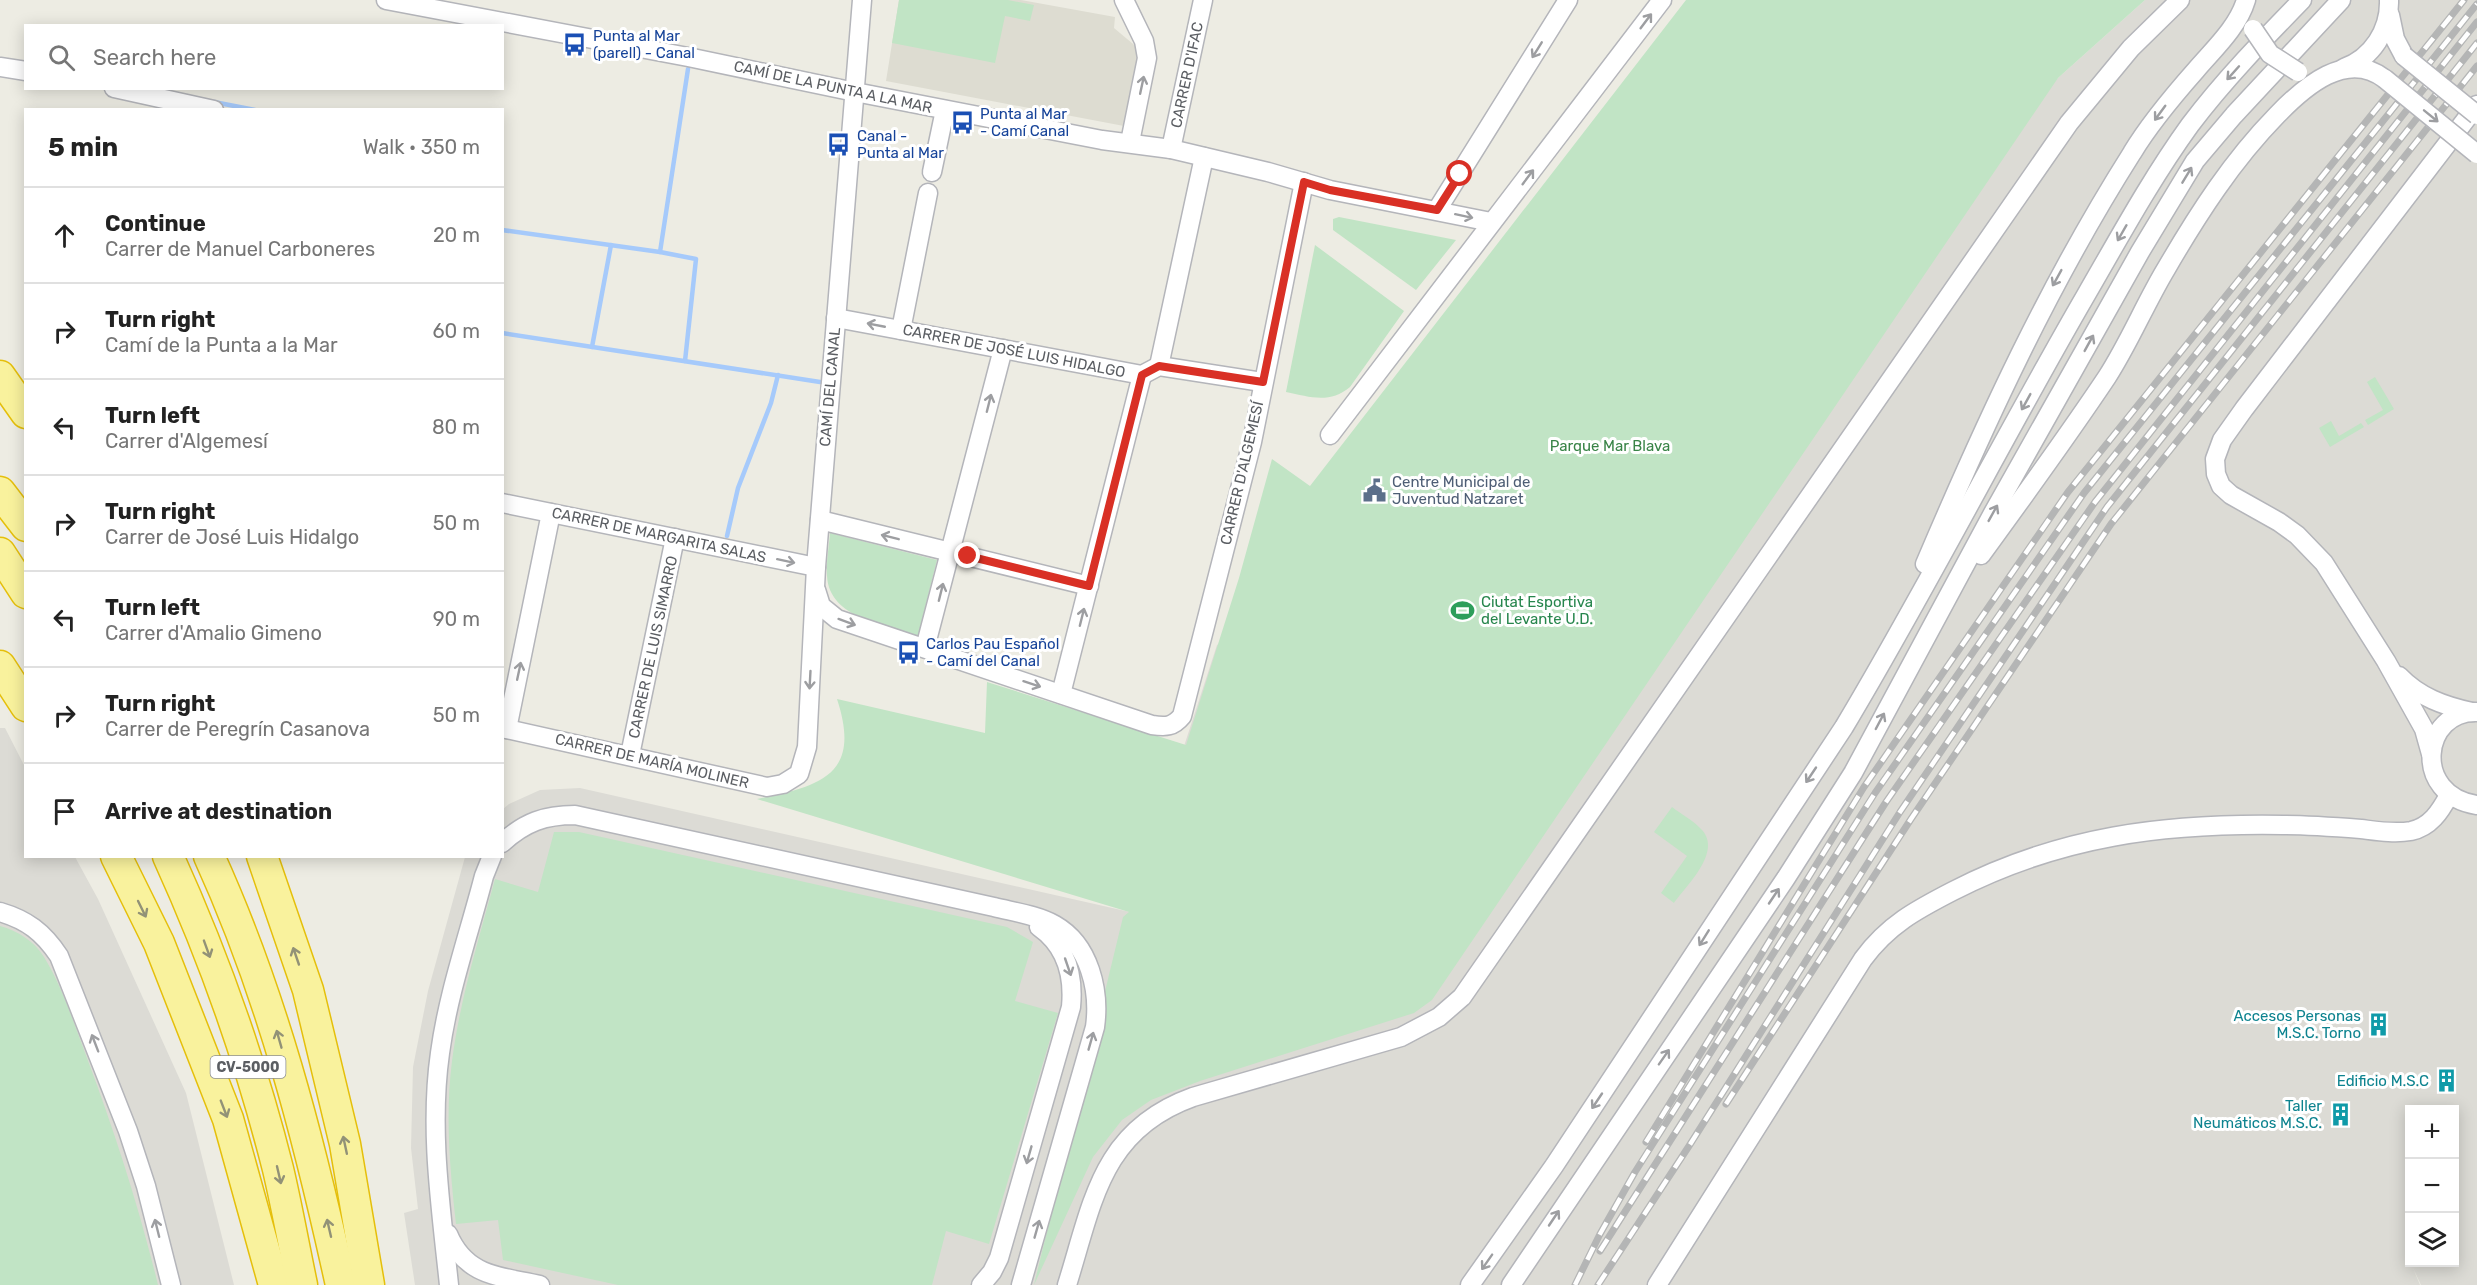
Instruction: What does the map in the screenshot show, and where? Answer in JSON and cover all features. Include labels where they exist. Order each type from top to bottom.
[{"type":"highway","points":[[0,376],[24,410]]},
{"type":"highway","points":[[0,492],[24,523]]},
{"type":"highway","points":[[0,553],[24,590]]},
{"type":"highway","points":[[0,666],[24,703]]},
{"type":"highway","points":[[117,858],[159,943],[228,1119],[274,1285]]},
{"type":"highway","name":"CV-5000","points":[[169,858],[192,910],[239,1037],[278,1169],[302,1285]]},
{"type":"highway","name":"CV-5000","points":[[210,858],[225,891],[275,1026],[313,1156],[341,1285]]},
{"type":"highway","points":[[263,858],[308,990],[345,1144],[369,1285]]},
{"type":"street","name":"CAMÍ DE LA PUNTA A LA MAR","points":[[386,0],[688,57],[1102,140],[1170,149],[1330,190],[1491,222]]},
{"type":"street","name":"CAMÍ DEL CANAL","points":[[799,774],[807,747],[815,573],[861,0]]},
{"type":"street","points":[[1124,0],[1144,41],[1147,58],[1130,142]]},
{"type":"street","name":"CARRER D'IFAC","points":[[1170,149],[1203,0]]},
{"type":"street","points":[[1437,210],[1568,0]]},
{"type":"street","points":[[1330,435],[1662,0]]},
{"type":"street","points":[[1067,1285],[1093,1201],[1109,1162],[1125,1140],[1160,1111],[1192,1097],[1401,1037],[1439,1017],[1462,998],[2069,123],[2131,48],[2180,0]]},
{"type":"street","points":[[2247,0],[2253,30],[2270,54],[2298,72],[2332,72],[2358,68],[2374,70],[2477,154]]},
{"type":"street","points":[[1884,660],[1965,470],[2019,352],[2051,289],[2133,150],[2167,104],[2235,24],[2247,0]]},
{"type":"street","points":[[1470,1285],[1554,1166],[1844,727],[1884,660],[2056,348],[2157,174],[2191,125],[2231,75],[2302,0]]},
{"type":"street","points":[[1511,1285],[1779,888],[1853,773],[1934,619],[2140,252],[2195,160],[2249,98],[2341,0]]},
{"type":"street","points":[[1934,619],[2108,375],[2165,270],[2227,172],[2306,87],[2332,72],[2353,65],[2371,51],[2383,33],[2392,4]]},
{"type":"street","points":[[2392,4],[2395,39],[2404,56],[2477,115]]},
{"type":"street","points":[[0,67],[24,71]]},
{"type":"street","points":[[123,90],[205,108]]},
{"type":"street","points":[[2477,105],[2244,409],[2222,440],[2215,459],[2216,474],[2221,486],[2288,529],[2324,562],[2386,661],[2424,729],[2431,753],[2432,769],[2438,784],[2449,795],[2463,803],[2477,805]]},
{"type":"street","points":[[932,172],[945,110]]},
{"type":"street","points":[[1204,157],[1159,366],[1263,382]]},
{"type":"street","name":"CARRER D'ALGEMESÍ","points":[[1061,694],[1152,725],[1164,727],[1175,724],[1182,716],[1249,453],[1304,182]]},
{"type":"street","points":[[901,330],[928,193]]},
{"type":"street","name":"CARRER DE JOSÉ LUIS HIDALGO","points":[[836,318],[1142,375],[1159,366]]},
{"type":"street","points":[[925,648],[1003,349]]},
{"type":"street","points":[[815,573],[821,606],[837,619],[1061,694],[1142,375]]},
{"type":"street","name":"CARRER DE MARGARITA SALAS","points":[[504,503],[675,538],[815,573]]},
{"type":"street","points":[[505,728],[551,513]]},
{"type":"street","points":[[820,520],[1089,586]]},
{"type":"street","name":"CARRER DE LUIS SIMARRO","points":[[630,755],[675,538]]},
{"type":"street","points":[[2386,661],[2418,692],[2435,702],[2474,712]]},
{"type":"street","points":[[2431,753],[2435,738],[2444,725],[2457,716],[2474,712]]},
{"type":"street","name":"CARRER DE MARÍA MOLINER","points":[[505,728],[767,787],[783,784],[799,774]]},
{"type":"street","points":[[1657,1285],[1863,959],[1878,939],[1894,925],[1926,905],[1982,876],[2028,858],[2078,843],[2127,833],[2248,825],[2310,825],[2395,832],[2412,831],[2427,825],[2440,812],[2449,795]]},
{"type":"street","points":[[504,841],[523,826],[538,818],[575,814],[993,907],[1044,920],[1058,927],[1078,947],[1086,959],[1097,1000],[1095,1028],[1021,1285]]},
{"type":"street","points":[[449,1285],[436,1155],[436,1090],[440,1052],[484,876],[491,858]]},
{"type":"street","points":[[981,1285],[992,1272],[999,1258],[1072,997],[1068,965],[1054,940],[1038,926],[993,907]]},
{"type":"street","points":[[0,912],[26,921],[40,932],[59,956],[128,1131],[146,1186],[171,1285]]},
{"type":"street","points":[[443,1223],[453,1246],[466,1262],[485,1273],[540,1285]]},
{"type":"street","points":[[489,1285],[520,1280]]},
{"type":"shaded area","points":[[899,0],[1021,0],[1115,17],[1114,28],[1139,49],[1124,126],[886,81]]},
{"type":"shaded area","points":[[2145,0],[2477,0],[2477,1285],[2421,1285],[2413,1268],[2420,1285],[415,1285],[404,1213],[418,1209],[411,1148],[413,1067],[428,991],[465,858],[504,858],[504,808],[509,804],[540,790],[580,788],[1130,912],[1217,645],[2058,78]]},
{"type":"shaded area","points":[[0,728],[5,728],[24,765],[24,858],[76,858],[98,899],[186,1093],[234,1285],[0,1285]]},
{"type":"green space","points":[[899,0],[1008,0],[1034,5],[1030,21],[1005,16],[995,63],[892,43]]},
{"type":"green space","name":"Ciutat Esportiva del Levante U.D.","points":[[1686,0],[2145,0],[2058,78],[1432,1000],[1414,1013],[1200,1081],[1151,1100],[1122,1120],[1093,1157],[1034,1285],[1123,917],[1129,912],[757,799],[800,789],[817,782],[830,773],[840,761],[844,745],[843,725],[837,699],[985,733],[987,682],[1186,745],[1239,578],[1272,459],[1310,486]]},
{"type":"green space","points":[[1339,217],[1456,240],[1416,290],[1333,230],[1333,219]]},
{"type":"green space","points":[[1315,245],[1404,311],[1350,387],[1335,396],[1320,398],[1286,392]]},
{"type":"green space","points":[[2375,377],[2394,409],[2368,425],[2365,420],[2383,410],[2367,382]]},
{"type":"green space","points":[[2331,421],[2339,436],[2361,423],[2364,427],[2330,447],[2319,428]]},
{"type":"green space","points":[[830,533],[937,560],[918,636],[861,618],[838,602],[830,590],[827,576]]},
{"type":"green space","points":[[1672,807],[1702,830],[1707,839],[1708,848],[1694,878],[1674,903],[1661,893],[1687,856],[1654,832]]},
{"type":"green space","points":[[554,832],[579,832],[1007,927],[1033,942],[1015,1001],[1058,1013],[989,1244],[946,1231],[932,1285],[618,1285],[503,1260],[498,1220],[456,1224],[449,1143],[450,1082],[455,1038],[470,969],[495,879],[538,892]]},
{"type":"green space","points":[[0,926],[19,934],[35,946],[51,969],[63,994],[117,1142],[158,1285],[0,1285]]},
{"type":"waterway","points":[[685,361],[696,259],[660,252],[688,69]]},
{"type":"waterway","points":[[214,102],[245,108]]},
{"type":"waterway","points":[[504,230],[660,252]]},
{"type":"waterway","points":[[592,347],[611,245]]},
{"type":"waterway","points":[[504,333],[820,382]]},
{"type":"waterway","points":[[727,536],[738,488],[771,403],[778,375]]},
{"type":"railway","points":[[1646,1142],[1864,787],[2068,492],[2464,0]]},
{"type":"railway","points":[[1575,1285],[1600,1234],[1635,1172],[1875,793],[2084,493],[2477,4]]},
{"type":"railway","points":[[1600,1251],[1886,802],[2095,502],[2477,22]]},
{"type":"railway","points":[[1598,1285],[1689,1146],[1900,812],[2107,507],[2477,43]]},
{"type":"railway","points":[[1726,1104],[1911,819],[2111,524],[2477,66]]},
{"type":"place","name":"Punta al Mar (parell) - Canal","points":[[575,45]]},
{"type":"place","name":"Punta al Mar - Camí Canal","points":[[962,123]]},
{"type":"place","name":"Canal - Punta al Mar","points":[[839,145]]},
{"type":"place","name":"Centre Municipal de Juventud Natzaret","points":[[1374,491]]},
{"type":"place","name":"Ciutat Esportiva del Levante U.D.","points":[[1463,611]]},
{"type":"place","name":"Carlos Pau Español - Camí del Canal","points":[[908,653]]},
{"type":"place","name":"Accesos Personas M.S.C. Torno","points":[[2379,1025]]},
{"type":"place","name":"Edificio M.S.C","points":[[2447,1081]]},
{"type":"place","name":"Taller Neumáticos M.S.C.","points":[[2340,1115]]},
{"type":"route","points":[[968,556],[1089,586],[1142,375],[1159,366],[1263,382],[1304,182],[1330,190],[1437,210],[1460,174]]},
{"type":"park label","name":"Parque Mar Blava","points":[[1610,446]]}]
